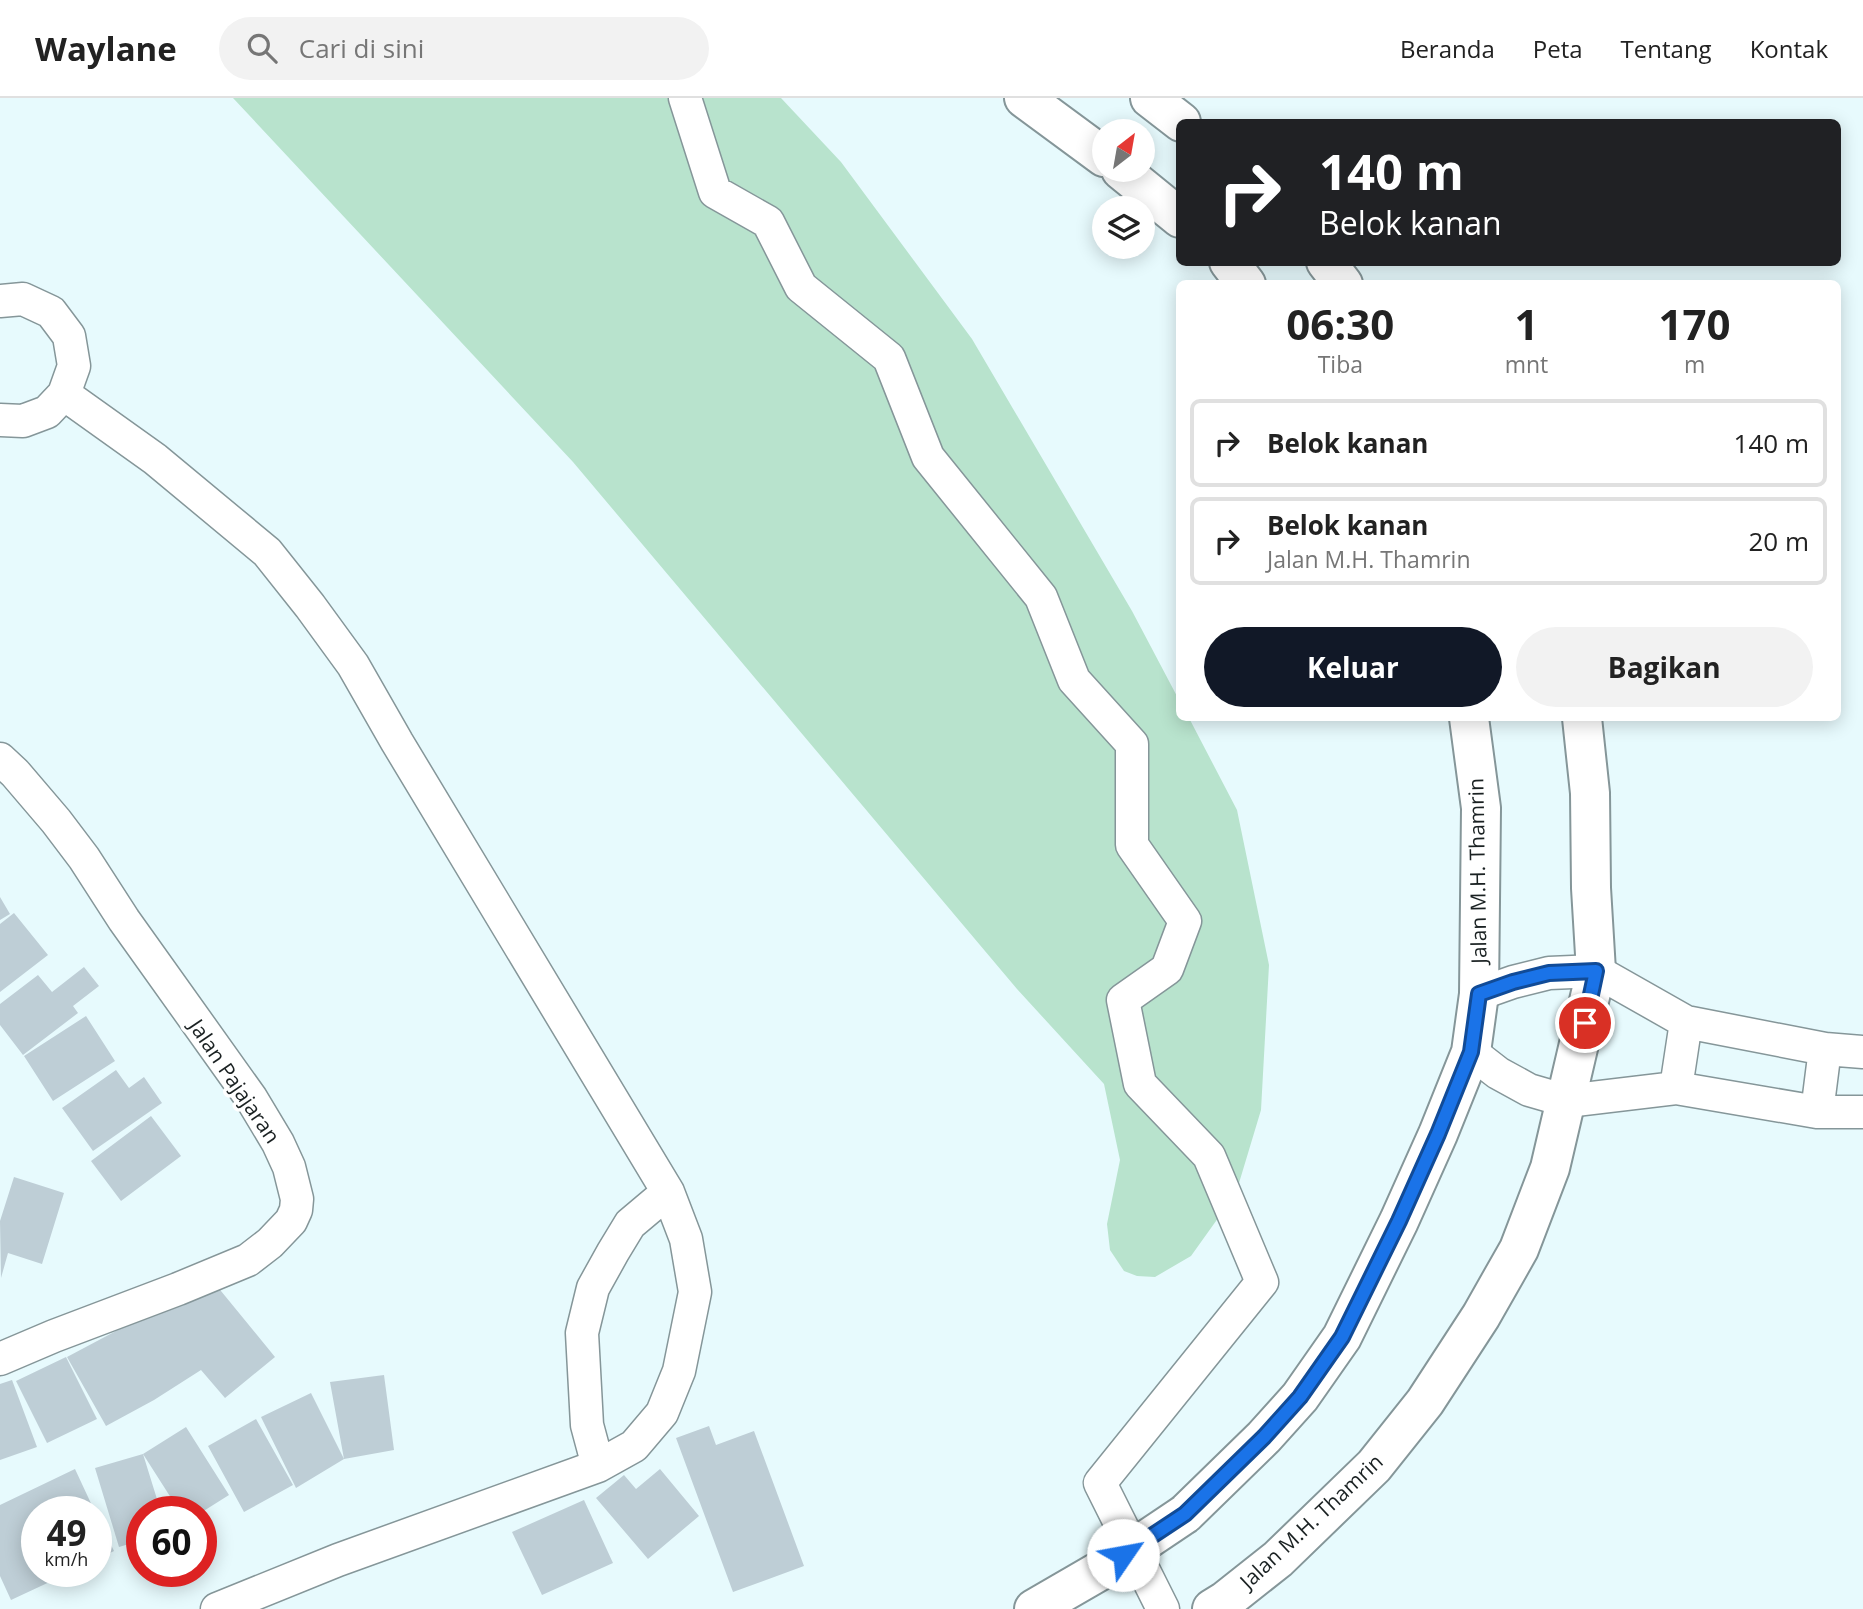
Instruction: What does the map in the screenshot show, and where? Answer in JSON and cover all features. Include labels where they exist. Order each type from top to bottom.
[{"type":"main road","points":[[1024,98],[1092,148]]},
{"type":"main road","points":[[1150,98],[1177,119]]},
{"type":"main road","points":[[1136,182],[1176,215]]},
{"type":"main road","points":[[1232,266],[1243,280]]},
{"type":"main road","points":[[1329,266],[1340,280]]},
{"type":"main road","name":"Jalan M.H. Thamrin","points":[[1034,1609],[1102,1569],[1185,1514],[1264,1437],[1300,1397],[1342,1337],[1399,1221],[1471,1052],[1479,994],[1481,808],[1469,721]]},
{"type":"main road","name":"Jalan M.H. Thamrin","points":[[1219,1605],[1278,1559],[1374,1466],[1425,1402],[1519,1249],[1550,1168],[1596,971],[1591,888],[1590,793],[1582,721]]},
{"type":"street","points":[[685,98],[715,192],[768,222],[801,287],[889,358],[928,457],[1041,597],[1074,680],[1132,744],[1132,845],[1185,921],[1167,969],[1123,1000],[1140,1084],[1209,1156],[1262,1282],[1100,1483],[1164,1609]]},
{"type":"street","points":[[0,301],[23,299],[51,312],[69,336],[74,366],[64,394],[47,412],[23,421],[0,421]]},
{"type":"street","points":[[64,394],[155,459],[267,552],[353,665],[668,1192],[686,1239],[695,1292],[679,1371],[662,1413],[634,1446],[598,1466],[338,1560],[217,1609]]},
{"type":"street","name":"Jalan Pajajaran","points":[[0,759],[70,839],[124,920],[251,1098],[289,1167],[297,1199],[291,1221],[270,1243],[248,1260],[0,1359]]},
{"type":"street","points":[[1479,994],[1549,973],[1596,971],[1686,1022],[1825,1049],[1863,1052]]},
{"type":"street","points":[[1676,1088],[1686,1022]]},
{"type":"street","points":[[1817,1112],[1825,1049]]},
{"type":"street","points":[[1471,1052],[1499,1073],[1529,1090],[1567,1101],[1676,1088],[1817,1112],[1863,1112]]},
{"type":"street","points":[[598,1466],[587,1424],[582,1333],[593,1288],[630,1224],[668,1192]]},
{"type":"green space","points":[[233,98],[781,98],[841,162],[972,339],[1132,611],[1176,694],[1176,721],[1191,721],[1237,810],[1269,965],[1261,1110],[1236,1193],[1191,1256],[1155,1277],[1137,1276],[1124,1271],[1110,1250],[1107,1224],[1120,1160],[1104,1084],[1017,989],[573,462]]},
{"type":"building","points":[[0,897],[10,914],[0,920]]},
{"type":"building","points":[[14,913],[48,955],[0,992],[0,924]]},
{"type":"building","points":[[84,967],[99,986],[73,1006],[78,1013],[23,1055],[0,1025],[0,1004],[38,975],[52,992]]},
{"type":"building","points":[[86,1016],[115,1061],[53,1101],[24,1056]]},
{"type":"building","points":[[116,1070],[129,1088],[144,1077],[162,1103],[93,1151],[62,1108]]},
{"type":"building","points":[[151,1116],[181,1156],[121,1201],[91,1161]]},
{"type":"building","points":[[14,1177],[64,1193],[42,1264],[8,1253],[1,1278],[0,1221]]},
{"type":"building","points":[[212,1280],[275,1357],[225,1398],[201,1370],[106,1426],[67,1357]]},
{"type":"building","points":[[66,1357],[97,1419],[47,1443],[16,1381]]},
{"type":"building","points":[[384,1375],[394,1450],[344,1459],[330,1382]]},
{"type":"building","points":[[12,1380],[37,1447],[0,1460],[0,1384]]},
{"type":"building","points":[[311,1393],[344,1459],[296,1488],[261,1417]]},
{"type":"building","points":[[256,1419],[293,1485],[244,1512],[208,1446]]},
{"type":"building","points":[[709,1426],[716,1445],[754,1431],[804,1566],[733,1592],[676,1438]]},
{"type":"building","points":[[186,1427],[229,1495],[217,1503],[217,1496],[170,1496],[143,1454]]},
{"type":"building","points":[[143,1454],[156,1496],[126,1496],[126,1545],[119,1547],[112,1524],[112,1496],[104,1496],[95,1468]]},
{"type":"building","points":[[75,1469],[88,1496],[21,1496],[21,1587],[39,1587],[11,1600],[0,1576],[0,1505]]},
{"type":"building","points":[[660,1469],[699,1516],[648,1559],[596,1498],[624,1475],[636,1489]]},
{"type":"building","points":[[584,1500],[613,1563],[542,1595],[512,1532]]},
{"type":"route","points":[[1123,1555],[1185,1514],[1264,1437],[1300,1397],[1342,1337],[1399,1221],[1471,1052],[1479,994],[1549,973],[1596,971],[1585,1023]]}]
